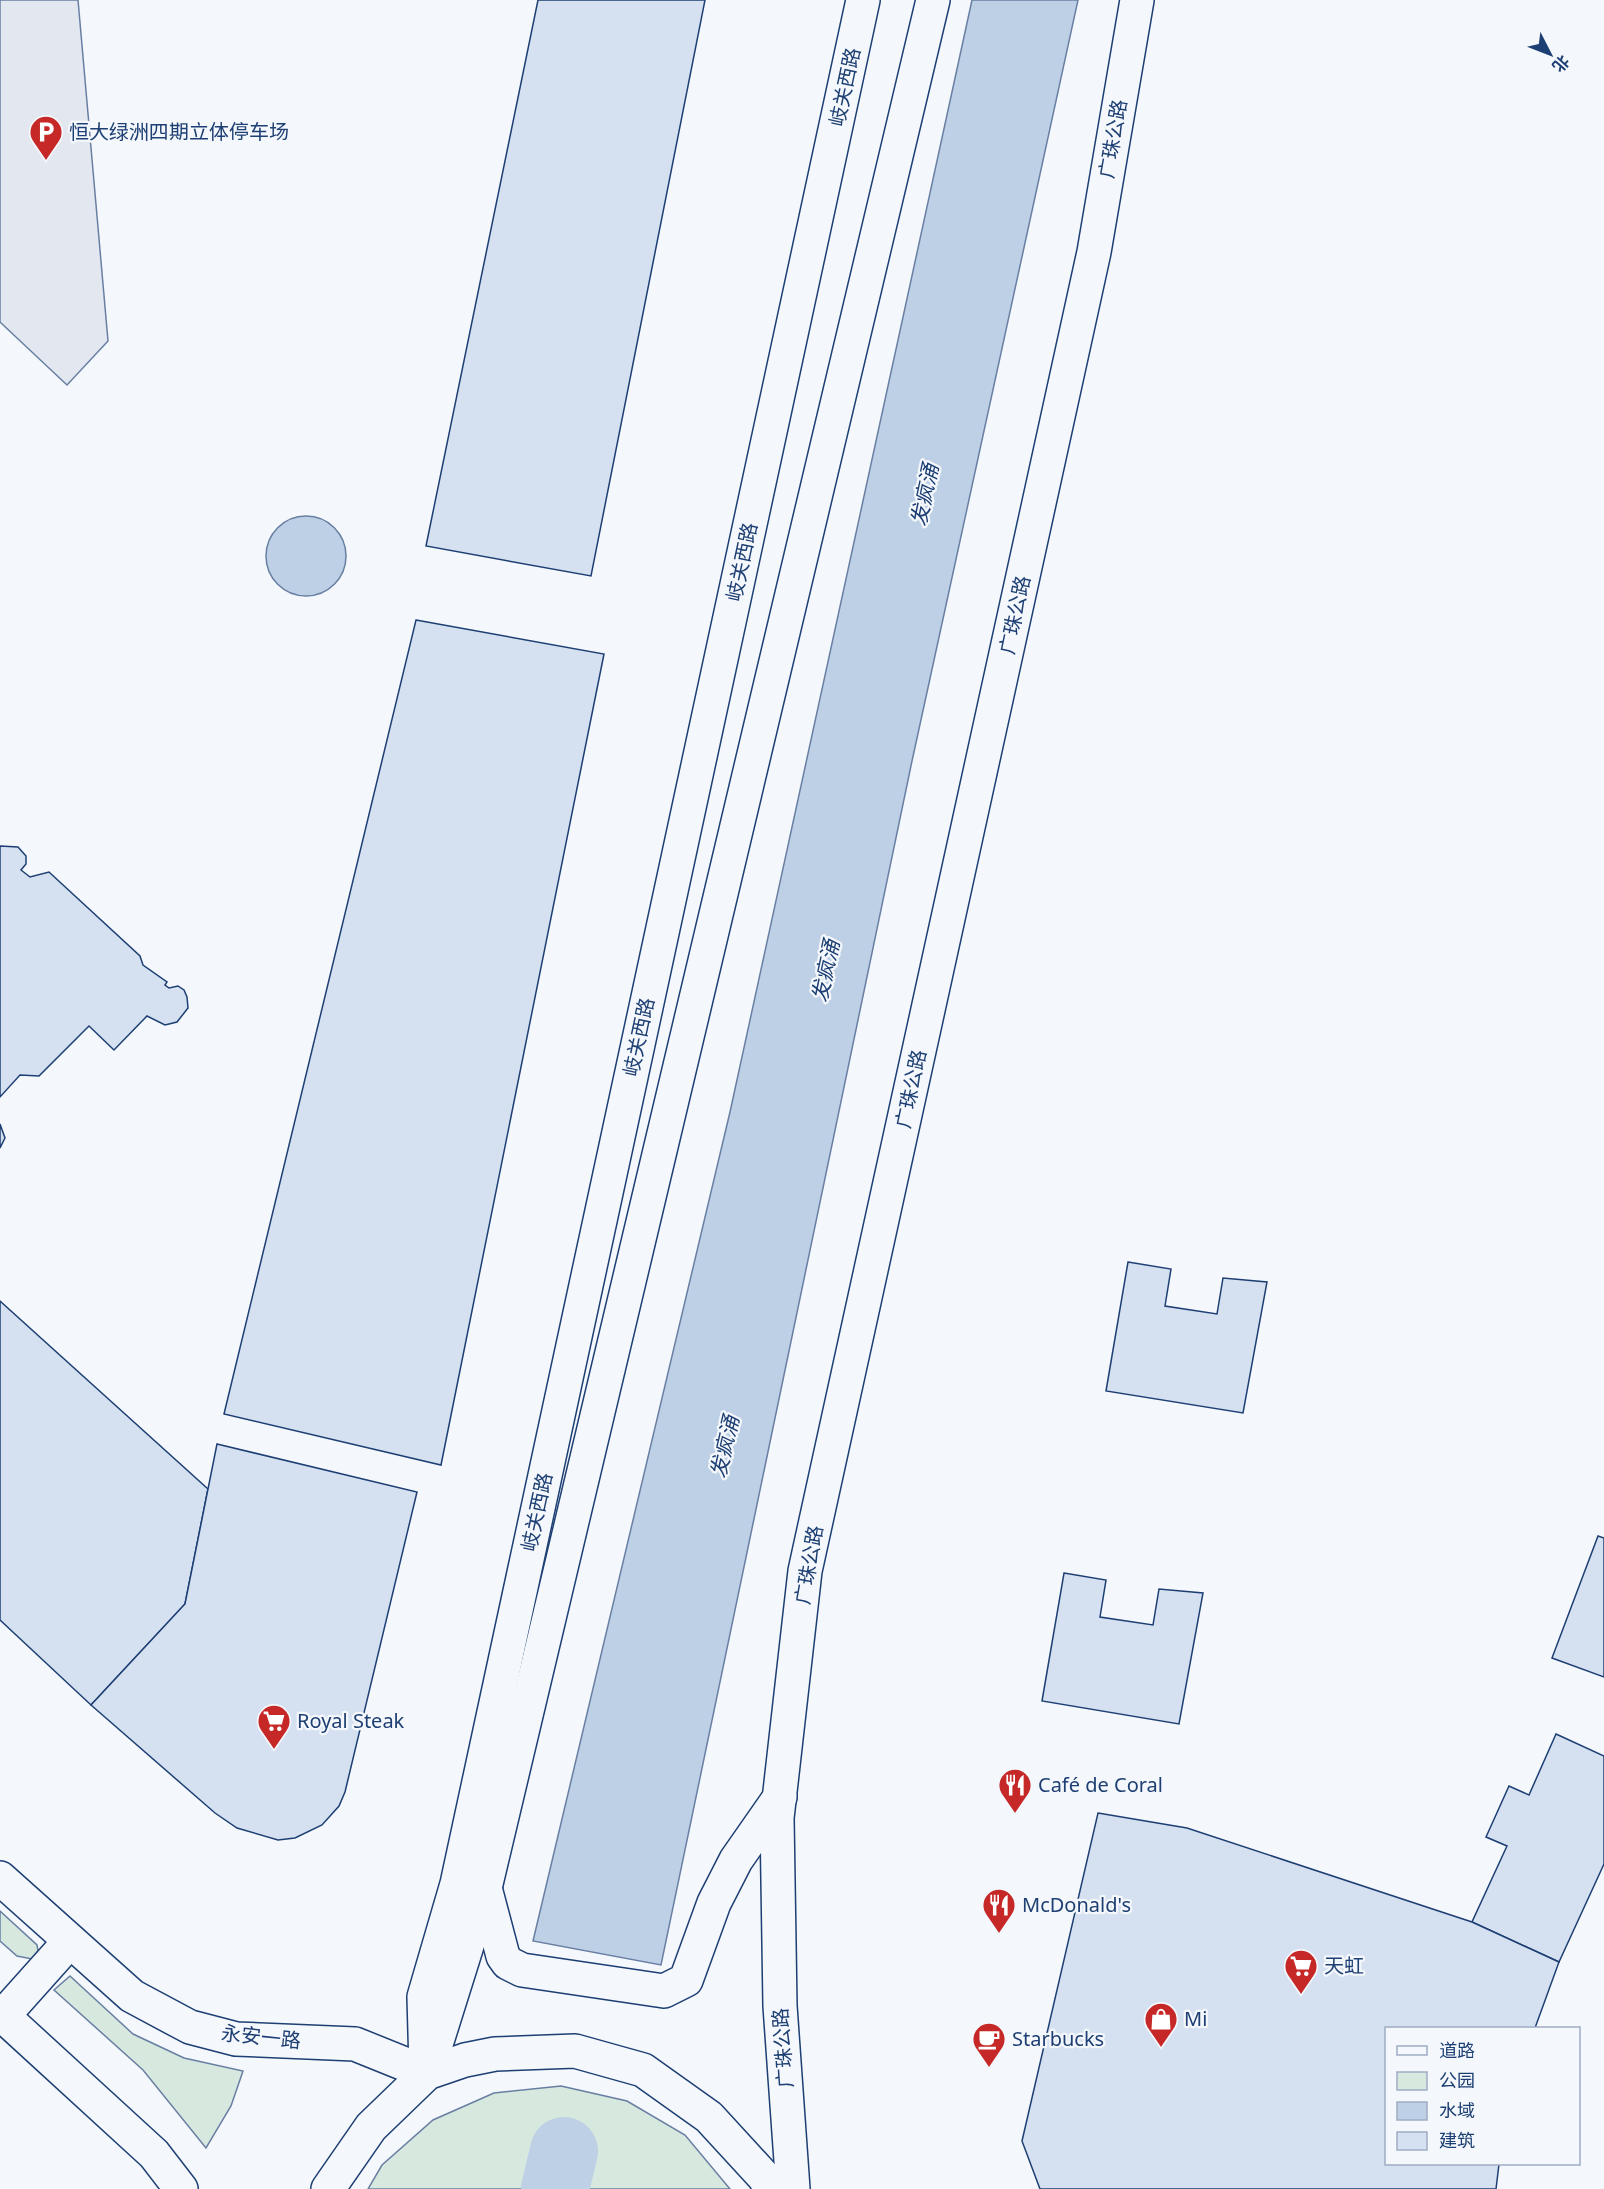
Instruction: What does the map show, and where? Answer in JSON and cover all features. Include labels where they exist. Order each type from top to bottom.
[{"type":"main road","name":"岐关西路","points":[[427,2073],[424,1997],[457,1884],[863,0]]},
{"type":"main road","points":[[427,2073],[485,1888],[933,0]]},
{"type":"main road","name":"广珠公路","points":[[794,2189],[780,1998],[777,1818],[805,1571],[1094,252],[1137,0]]},
{"type":"main road","points":[[485,1888],[503,1956],[508,1963],[522,1970],[664,1991],[686,1980],[714,1903],[731,1869],[780,1797]]},
{"type":"main road","name":"永安一路","points":[[0,1878],[132,1996],[190,2027],[236,2038],[355,2044],[427,2073]]},
{"type":"main road","points":[[70,1941],[1,2014],[154,2154],[180,2189]]},
{"type":"main road","points":[[328,2189],[371,2127],[427,2073],[465,2060],[495,2054],[575,2051],[643,2070],[709,2117],[765,2178],[770,2189]]},
{"type":"green space","points":[[0,1911],[37,1945],[38,1951],[32,1959],[17,1956],[0,1941]]},
{"type":"green space","points":[[70,1976],[133,2034],[184,2058],[243,2071],[231,2106],[206,2148],[143,2070],[54,1990]]},
{"type":"green space","points":[[561,2086],[627,2101],[685,2135],[730,2189],[368,2189],[382,2165],[433,2120],[494,2093]]},
{"type":"shaded area","name":"恒大绿洲四期立体停车场","points":[[0,0],[78,0],[108,341],[67,385],[0,322]]},
{"type":"water","name":"发疯涌","points":[[972,0],[1078,0],[912,761],[661,1965],[533,1941],[730,1112]]},
{"type":"water","points":[[306,516],[321,519],[334,528],[343,541],[346,556],[343,571],[334,584],[321,593],[306,596],[291,593],[278,584],[269,571],[266,556],[269,541],[278,528],[291,519]]},
{"type":"building","points":[[538,0],[705,0],[591,576],[426,546]]},
{"type":"building","points":[[416,620],[604,654],[441,1465],[224,1414]]},
{"type":"building","points":[[0,846],[18,847],[26,856],[26,864],[21,870],[30,877],[49,872],[140,956],[143,965],[167,982],[165,985],[169,988],[178,986],[184,990],[188,1008],[177,1022],[165,1025],[147,1016],[114,1050],[89,1026],[39,1076],[20,1075],[0,1097]]},
{"type":"building","points":[[0,1124],[5,1138],[0,1148]]},
{"type":"building","points":[[1128,1262],[1171,1269],[1165,1306],[1217,1314],[1223,1278],[1267,1282],[1243,1413],[1106,1391]]},
{"type":"building","points":[[0,1301],[208,1489],[185,1604],[91,1705],[0,1620]]},
{"type":"building","points":[[217,1444],[417,1492],[345,1792],[339,1806],[322,1825],[295,1838],[278,1840],[237,1828],[215,1813],[91,1705],[185,1604]]},
{"type":"building","points":[[1598,1536],[1604,1538],[1604,1677],[1552,1658]]},
{"type":"building","points":[[1064,1573],[1106,1580],[1100,1617],[1153,1625],[1159,1589],[1203,1593],[1179,1724],[1042,1701]]},
{"type":"building","points":[[1556,1734],[1604,1756],[1604,1864],[1559,1962],[1472,1922],[1507,1846],[1486,1837],[1509,1786],[1529,1795]]},
{"type":"building","name":"天虹","points":[[1098,1813],[1187,1828],[1472,1922],[1559,1962],[1535,2027],[1385,2027],[1385,2165],[1499,2165],[1496,2189],[1040,2189],[1022,2141]]},
{"type":"waterway","points":[[555,2189],[564,2151]]},
{"type":"place","name":"恒大绿洲四期立体停车场","points":[[46,161]]},
{"type":"place","name":"Royal Steak","points":[[274,1750]]},
{"type":"place","name":"Café de Coral","points":[[1015,1814]]},
{"type":"place","name":"McDonald's","points":[[999,1934]]},
{"type":"place","name":"天虹","points":[[1301,1995]]},
{"type":"place","name":"Mi","points":[[1161,2048]]},
{"type":"place","name":"Starbucks","points":[[989,2068]]}]
